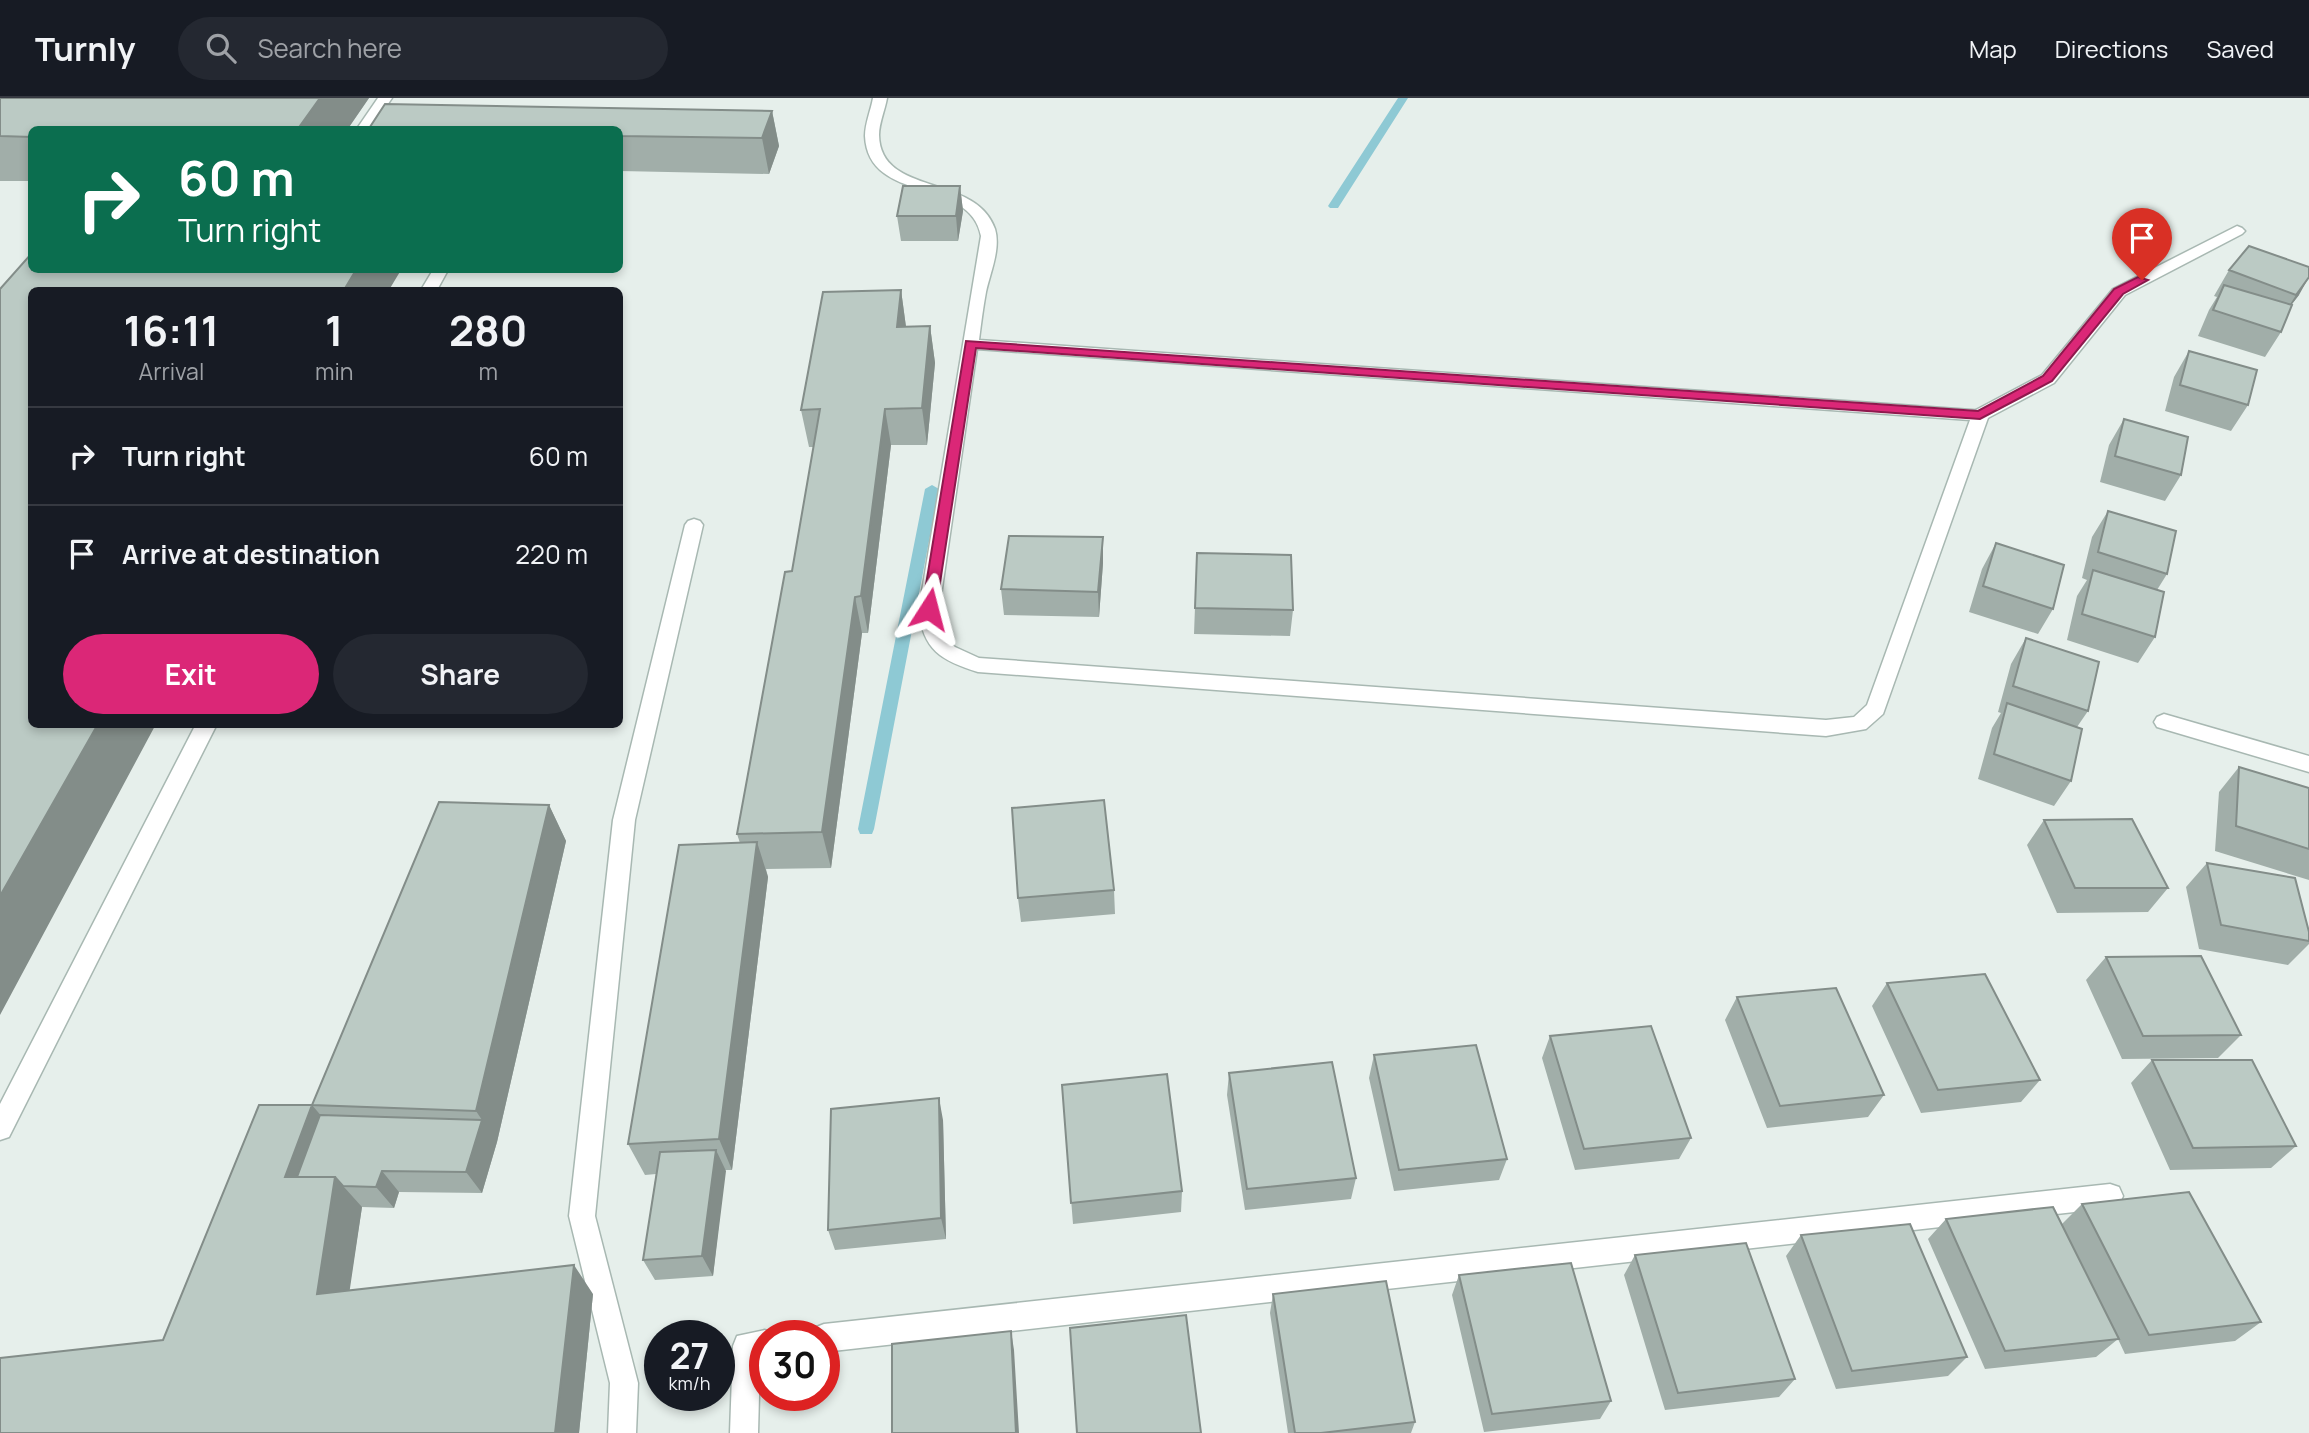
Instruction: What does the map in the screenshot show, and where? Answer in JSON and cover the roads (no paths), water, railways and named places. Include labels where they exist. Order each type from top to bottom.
[{"type":"street","points":[[366,126],[384,98]]},
{"type":"street","points":[[880,98],[872,135],[875,152],[885,167],[903,179],[967,204],[977,211],[988,228],[988,245],[929,609],[929,627],[938,645],[954,658],[978,665],[1826,728],[1851,725],[1870,717],[1876,709],[1980,415]]},
{"type":"street","points":[[970,344],[1980,415],[2048,379],[2119,292],[2237,231]]},
{"type":"street","points":[[622,1433],[624,1383],[582,1216],[624,820],[694,526]]},
{"type":"street","points":[[2164,722],[2309,764]]},
{"type":"street","points":[[0,1129],[205,728]]},
{"type":"street","points":[[840,1336],[2110,1196]]},
{"type":"street","points":[[744,1433],[749,1346]]},
{"type":"waterway","points":[[1334,206],[1403,98]]},
{"type":"waterway","points":[[866,829],[932,489]]}]
